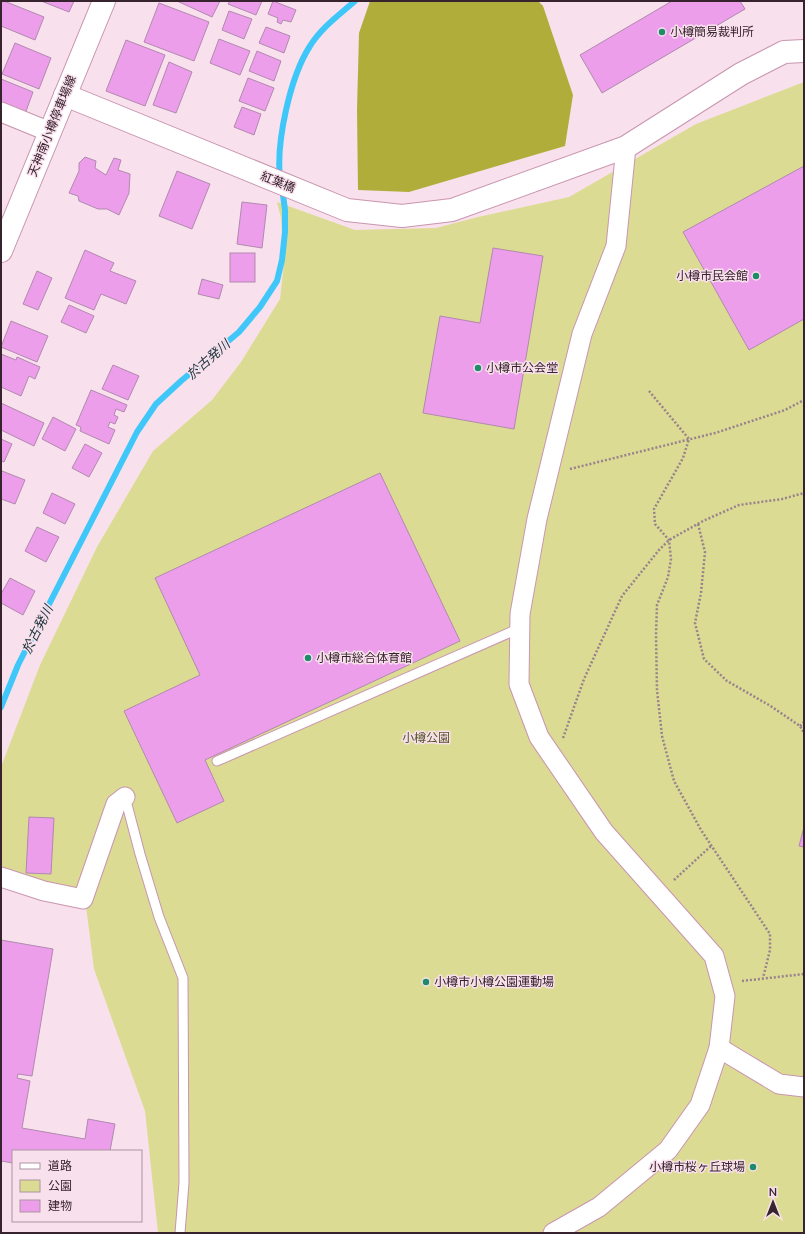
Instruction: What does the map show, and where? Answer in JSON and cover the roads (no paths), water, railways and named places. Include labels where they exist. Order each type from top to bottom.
[{"type":"street","name":"天神南小樽停車場線","points":[[1,250],[104,1]]},
{"type":"street","name":"紅葉橋","points":[[65,95],[347,210],[402,216],[452,210],[626,147],[741,74],[784,52],[804,51]]},
{"type":"street","points":[[1,112],[50,132]]},
{"type":"street","points":[[553,1233],[599,1207],[668,1150],[700,1105],[719,1048],[725,996],[714,956],[604,832],[539,737],[519,684],[520,614],[537,519],[582,334],[616,246],[626,147]]},
{"type":"street","points":[[1,877],[44,891],[83,899],[116,804],[125,797]]},
{"type":"street","points":[[719,1048],[779,1084],[804,1087]]},
{"type":"lane","points":[[217,761],[520,628]]},
{"type":"lane","points":[[125,797],[159,917],[183,978],[184,1183],[180,1233]]},
{"type":"waterway","name":"於古発川","points":[[280,178],[279,163],[282,129],[296,75],[314,39],[355,1]]},
{"type":"waterway","name":"於古発川","points":[[1,707],[18,665],[137,432],[156,404],[239,332],[260,307],[277,281],[282,260],[285,232],[285,210],[282,187]]},
{"type":"place","name":"小樽簡易裁判所","points":[[662,32]]},
{"type":"place","name":"小樽市民会館","points":[[756,276]]},
{"type":"place","name":"小樽市公会堂","points":[[478,368]]},
{"type":"place","name":"小樽市総合体育館","points":[[308,658]]},
{"type":"place","name":"小樽市小樽公園運動場","points":[[426,982]]},
{"type":"place","name":"小樽市桜ヶ丘球場","points":[[753,1167]]},
{"type":"park label","name":"小樽公園","points":[[426,738]]}]
